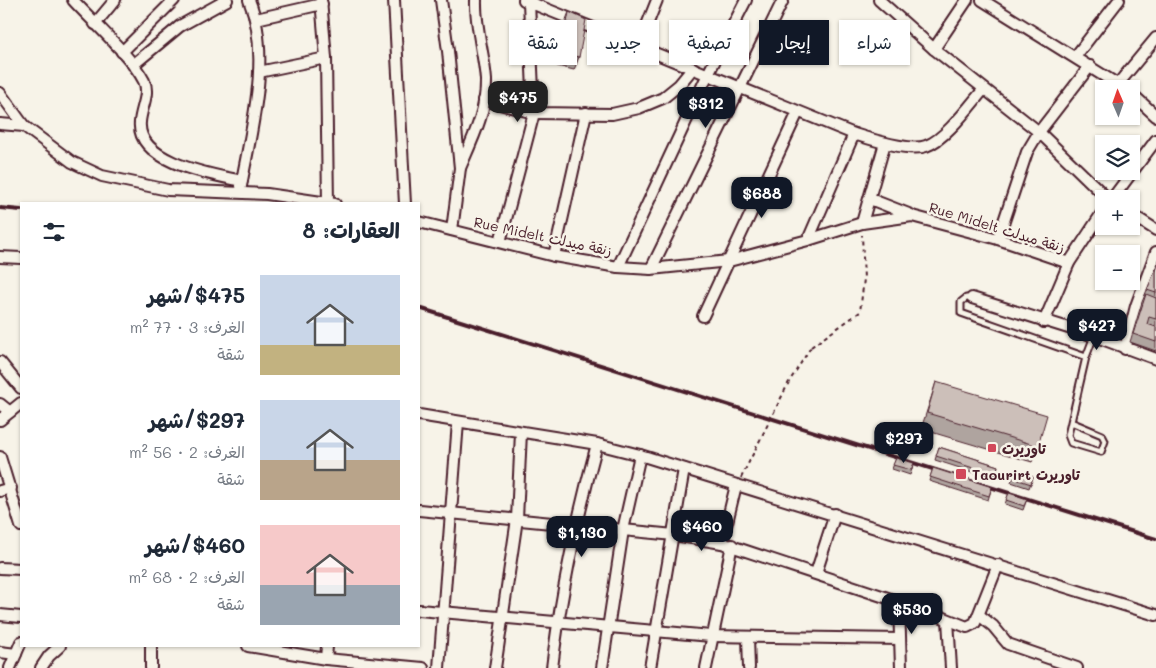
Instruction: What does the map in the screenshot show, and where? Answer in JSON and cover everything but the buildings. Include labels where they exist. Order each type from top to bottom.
[{"type":"street","points":[[73,0],[122,52],[144,82],[146,97],[140,129],[150,145],[159,154],[177,164],[200,172],[242,181]]},
{"type":"street","points":[[95,24],[115,0]]},
{"type":"street","points":[[122,52],[174,0]]},
{"type":"street","points":[[133,65],[180,26],[227,0]]},
{"type":"street","points":[[240,192],[259,72],[256,19],[249,0]]},
{"type":"street","points":[[387,0],[395,5],[405,202]]},
{"type":"street","points":[[440,0],[448,51],[460,168],[452,230]]},
{"type":"street","points":[[460,168],[476,132],[484,100],[486,81],[477,23],[476,0]]},
{"type":"street","points":[[649,20],[657,0]]},
{"type":"street","points":[[618,267],[708,74],[746,0]]},
{"type":"street","points":[[651,269],[783,0]]},
{"type":"street","points":[[879,0],[934,49],[1039,132],[1099,190]]},
{"type":"street","points":[[934,49],[967,0]]},
{"type":"street","points":[[982,0],[1112,80]]},
{"type":"street","points":[[1074,57],[1119,0]]},
{"type":"street","points":[[500,242],[534,113],[526,1],[587,25]]},
{"type":"street","points":[[256,19],[322,2],[331,202]]},
{"type":"street","points":[[1126,80],[1156,38]]},
{"type":"street","points":[[659,54],[854,134],[885,144],[919,148],[933,143],[984,89]]},
{"type":"street","points":[[259,72],[326,58]]},
{"type":"street","points":[[998,239],[1027,152],[1039,132],[1090,66]]},
{"type":"street","points":[[484,100],[534,113],[612,114],[639,108],[655,101],[679,85],[693,68]]},
{"type":"street","points":[[0,93],[24,126],[72,162],[102,176],[168,190],[240,192],[323,202]]},
{"type":"street","points":[[1140,101],[1156,116]]},
{"type":"street","points":[[703,316],[798,112]]},
{"type":"street","points":[[554,256],[586,113]]},
{"type":"street","points":[[0,124],[24,126]]},
{"type":"street","points":[[808,240],[854,134]]},
{"type":"street","points":[[1119,190],[1156,140]]},
{"type":"street","points":[[862,223],[885,144]]},
{"type":"street","points":[[870,199],[912,216]]},
{"type":"street","name":"Rue Midelt زنقة ميدلت","points":[[420,222],[554,256],[618,267],[651,269],[729,262],[862,223],[912,216],[998,239],[1069,263]]},
{"type":"street","points":[[1140,220],[1156,230]]},
{"type":"street","points":[[1044,322],[1069,263],[1095,224]]},
{"type":"street","points":[[1124,349],[1136,306],[1156,252]]},
{"type":"street","points":[[0,257],[20,258]]},
{"type":"street","points":[[972,298],[1044,322],[1094,336],[1124,349],[1156,359]]},
{"type":"street","points":[[0,362],[20,387]]},
{"type":"street","points":[[0,404],[10,412]]},
{"type":"street","points":[[0,420],[20,404]]},
{"type":"street","points":[[420,415],[596,444],[640,455],[684,469],[738,482],[1156,615]]},
{"type":"street","points":[[439,668],[458,422]]},
{"type":"street","points":[[495,668],[518,519],[521,432]]},
{"type":"street","points":[[552,668],[557,623],[576,525],[596,444]]},
{"type":"street","points":[[602,668],[606,628],[623,530],[640,455]]},
{"type":"street","points":[[0,457],[20,523]]},
{"type":"street","points":[[650,668],[684,469]]},
{"type":"street","points":[[706,668],[738,482]]},
{"type":"street","points":[[0,491],[10,488]]},
{"type":"street","points":[[420,510],[674,535],[727,544],[816,573],[899,604],[924,610],[967,627],[972,627],[979,615],[998,565]]},
{"type":"street","points":[[816,573],[835,514]]},
{"type":"street","points":[[0,568],[20,568]]},
{"type":"street","points":[[899,604],[901,668]]},
{"type":"street","points":[[420,610],[711,636],[900,639]]},
{"type":"street","points":[[0,615],[20,617]]},
{"type":"street","points":[[979,615],[993,626],[1008,644],[1073,667]]},
{"type":"street","points":[[948,620],[951,668]]},
{"type":"street","points":[[748,637],[749,668]]},
{"type":"street","points":[[10,668],[20,644]]},
{"type":"street","points":[[41,668],[49,656],[59,647]]},
{"type":"street","points":[[151,647],[152,668]]},
{"type":"street","points":[[254,647],[326,659],[423,668]]},
{"type":"street","points":[[326,659],[327,647]]},
{"type":"street","points":[[0,652],[16,654]]},
{"type":"lane","points":[[972,298],[966,298],[961,302],[961,313],[1086,357]]},
{"type":"lane","points":[[1071,422],[1102,435],[1105,441],[1101,452],[1071,443],[1068,435],[1071,422],[1086,357],[1094,336]]},
{"type":"path","points":[[738,482],[789,382],[811,347],[860,312],[864,279],[862,223]]},
{"type":"railway","points":[[0,208],[20,210]]},
{"type":"railway","points":[[420,308],[1156,539]]},
{"type":"place","name":"تاوريرت","points":[[992,448]]},
{"type":"place","name":"Taourirt تاوريرت","points":[[961,474]]}]
